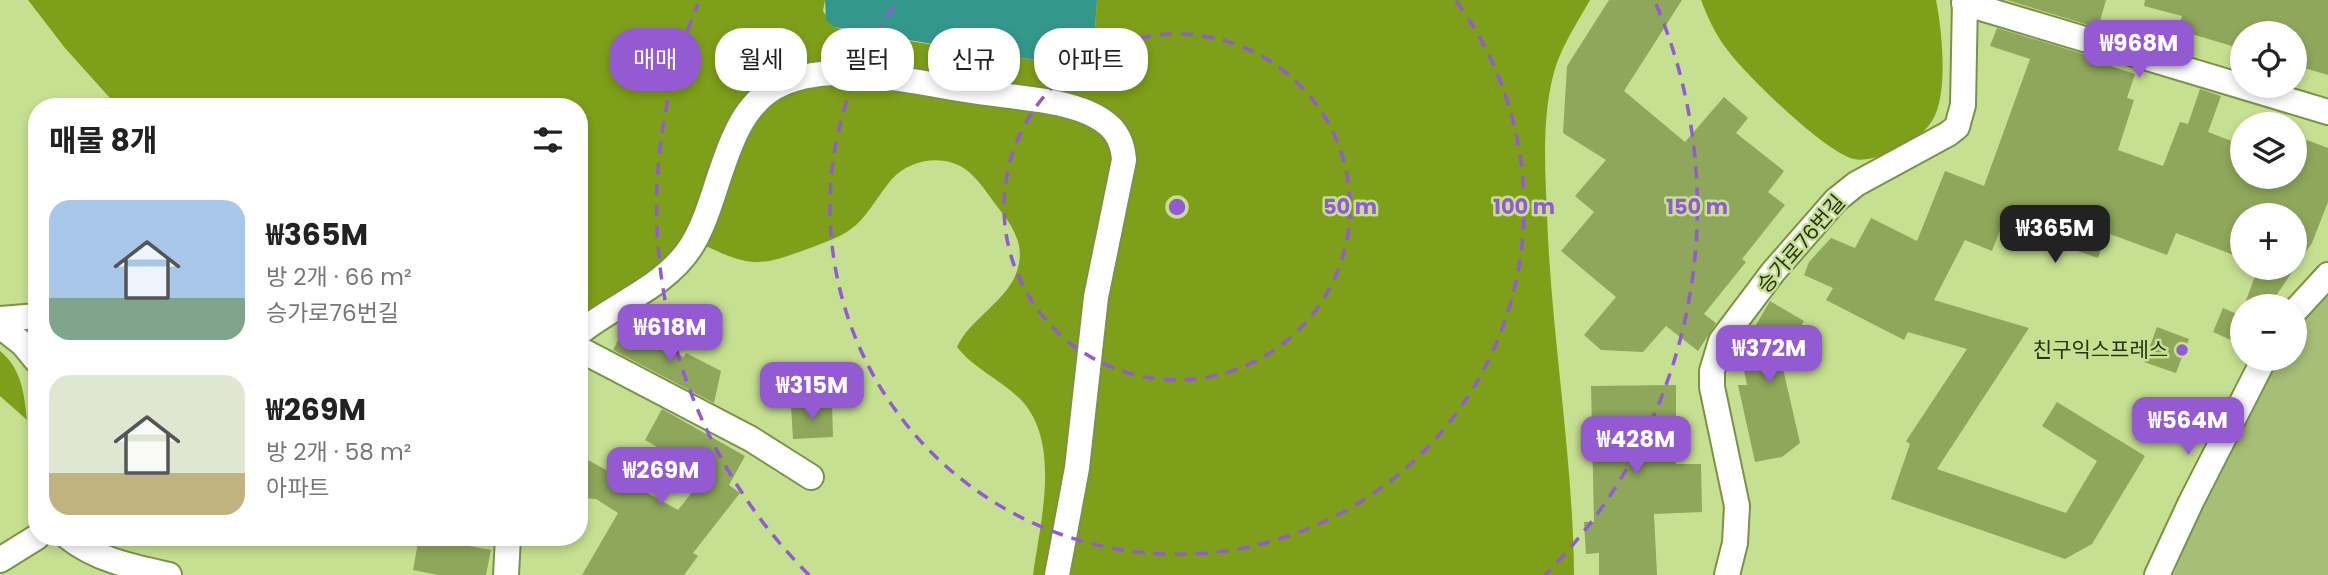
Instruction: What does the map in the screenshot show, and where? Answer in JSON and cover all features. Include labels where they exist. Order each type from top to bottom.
[{"type":"street","name":"승가로76번길","points":[[1727,575],[1735,543],[1737,506],[1712,387],[1715,356],[1721,341],[1773,272],[1836,200],[1856,184],[1957,127],[1964,105],[1965,2],[2328,112]]},
{"type":"street","points":[[588,327],[648,287],[684,256],[707,213],[736,134],[760,99],[775,87],[817,74],[841,74],[895,79],[1056,104],[1095,116],[1107,123],[1118,136],[1123,147],[1124,160],[1096,296],[1079,458],[1057,575]]},
{"type":"street","points":[[2307,298],[2328,275]]},
{"type":"street","points":[[0,319],[28,317]]},
{"type":"street","points":[[0,326],[28,350]]},
{"type":"street","points":[[588,354],[751,439],[811,477]]},
{"type":"street","points":[[2157,575],[2258,371]]},
{"type":"street","points":[[0,560],[28,543]]},
{"type":"street","points":[[79,546],[104,558],[169,575]]},
{"type":"street","points":[[506,575],[508,546]]},
{"type":"green space","points":[[28,0],[825,0],[823,11],[834,27],[838,28],[821,28],[821,91],[914,91],[914,42],[928,44],[928,91],[1020,91],[1020,58],[1034,59],[1034,91],[1148,91],[1148,28],[1095,28],[1097,0],[1590,0],[1556,66],[1547,110],[1545,145],[1549,259],[1570,485],[1574,575],[1033,575],[1045,485],[1042,440],[1035,420],[1023,402],[957,347],[963,336],[1009,287],[1019,263],[1019,245],[1013,229],[976,178],[950,162],[929,160],[909,166],[892,179],[856,225],[830,240],[781,258],[757,262],[734,258],[702,244],[674,258],[588,315],[588,98],[110,98],[65,48]]},
{"type":"green space","points":[[1701,0],[1936,0],[1943,62],[1941,95],[1932,121],[1917,136],[1883,155],[1860,160],[1842,154],[1788,113],[1738,63],[1716,33]]},
{"type":"green space","points":[[2328,290],[2328,575],[2173,575],[2218,470],[2270,371],[2307,371],[2307,315]]},
{"type":"green space","points":[[0,351],[17,374],[23,391],[27,420],[0,396]]},
{"type":"water","points":[[825,0],[1097,0],[1095,28],[1034,28],[1034,59],[1020,58],[1020,28],[928,28],[928,43],[914,41],[914,28],[840,28],[826,20]]},
{"type":"building","points":[[1609,0],[1682,0],[1624,91],[1685,142],[1724,97],[1748,118],[1736,133],[1784,171],[1768,192],[1785,205],[1742,259],[1746,262],[1704,314],[1716,323],[1698,351],[1666,326],[1643,352],[1601,350],[1584,335],[1616,297],[1561,251],[1594,212],[1575,196],[1606,160],[1563,133],[1567,66]]},
{"type":"building","points":[[2007,0],[2106,0],[2098,28]]},
{"type":"building","points":[[2145,0],[2328,0],[2328,75],[2307,69],[2307,21],[2230,21],[2230,45],[2178,30],[2182,16],[2144,6]]},
{"type":"building","points":[[1997,28],[2090,56],[2089,59],[2135,74],[2127,98],[2134,100],[2118,150],[2163,166],[2180,122],[2188,124],[2200,89],[2221,96],[2208,132],[2230,140],[2230,189],[2307,189],[2307,140],[2328,148],[2328,202],[2307,250],[2307,203],[2230,203],[2230,254],[2176,233],[2167,255],[2107,233],[2098,258],[2002,225],[1992,251],[1965,240],[1934,300],[2029,328],[1937,469],[2066,513],[2097,461],[2042,426],[2057,402],[2145,456],[2092,544],[2065,559],[1891,499],[1910,444],[1906,441],[1967,349],[1908,332],[1904,340],[1826,300],[1833,288],[1804,275],[1809,262],[1831,238],[1855,248],[1871,218],[1917,241],[1945,171],[1984,186],[2030,59],[1990,46]]},
{"type":"building","points":[[2254,280],[2287,280],[2277,294],[2248,294]]},
{"type":"building","points":[[1770,301],[1804,321],[1781,360],[1800,443],[1782,457],[1755,462],[1738,385],[1747,385],[1740,352]]},
{"type":"building","points":[[2223,308],[2230,311],[2230,340],[2213,332]]},
{"type":"building","points":[[625,327],[684,357],[686,353],[721,371],[714,403],[613,350]]},
{"type":"building","points":[[2157,327],[2189,339],[2176,373],[2144,362]]},
{"type":"building","points":[[1676,385],[1676,464],[1701,464],[1702,512],[1654,514],[1657,575],[1599,575],[1599,553],[1586,554],[1584,522],[1594,522],[1591,386]]},
{"type":"building","points":[[832,405],[833,437],[793,439],[791,406]]},
{"type":"building","points":[[662,409],[745,456],[729,485],[740,493],[693,553],[698,556],[684,575],[582,575],[618,513],[596,499],[588,499],[588,460],[678,510],[712,467],[676,447],[671,455],[645,440]]},
{"type":"building","points":[[417,546],[469,546],[491,550],[486,575],[438,575],[413,570]]},
{"type":"place","name":"친구익스프레스","points":[[2182,350]]}]
